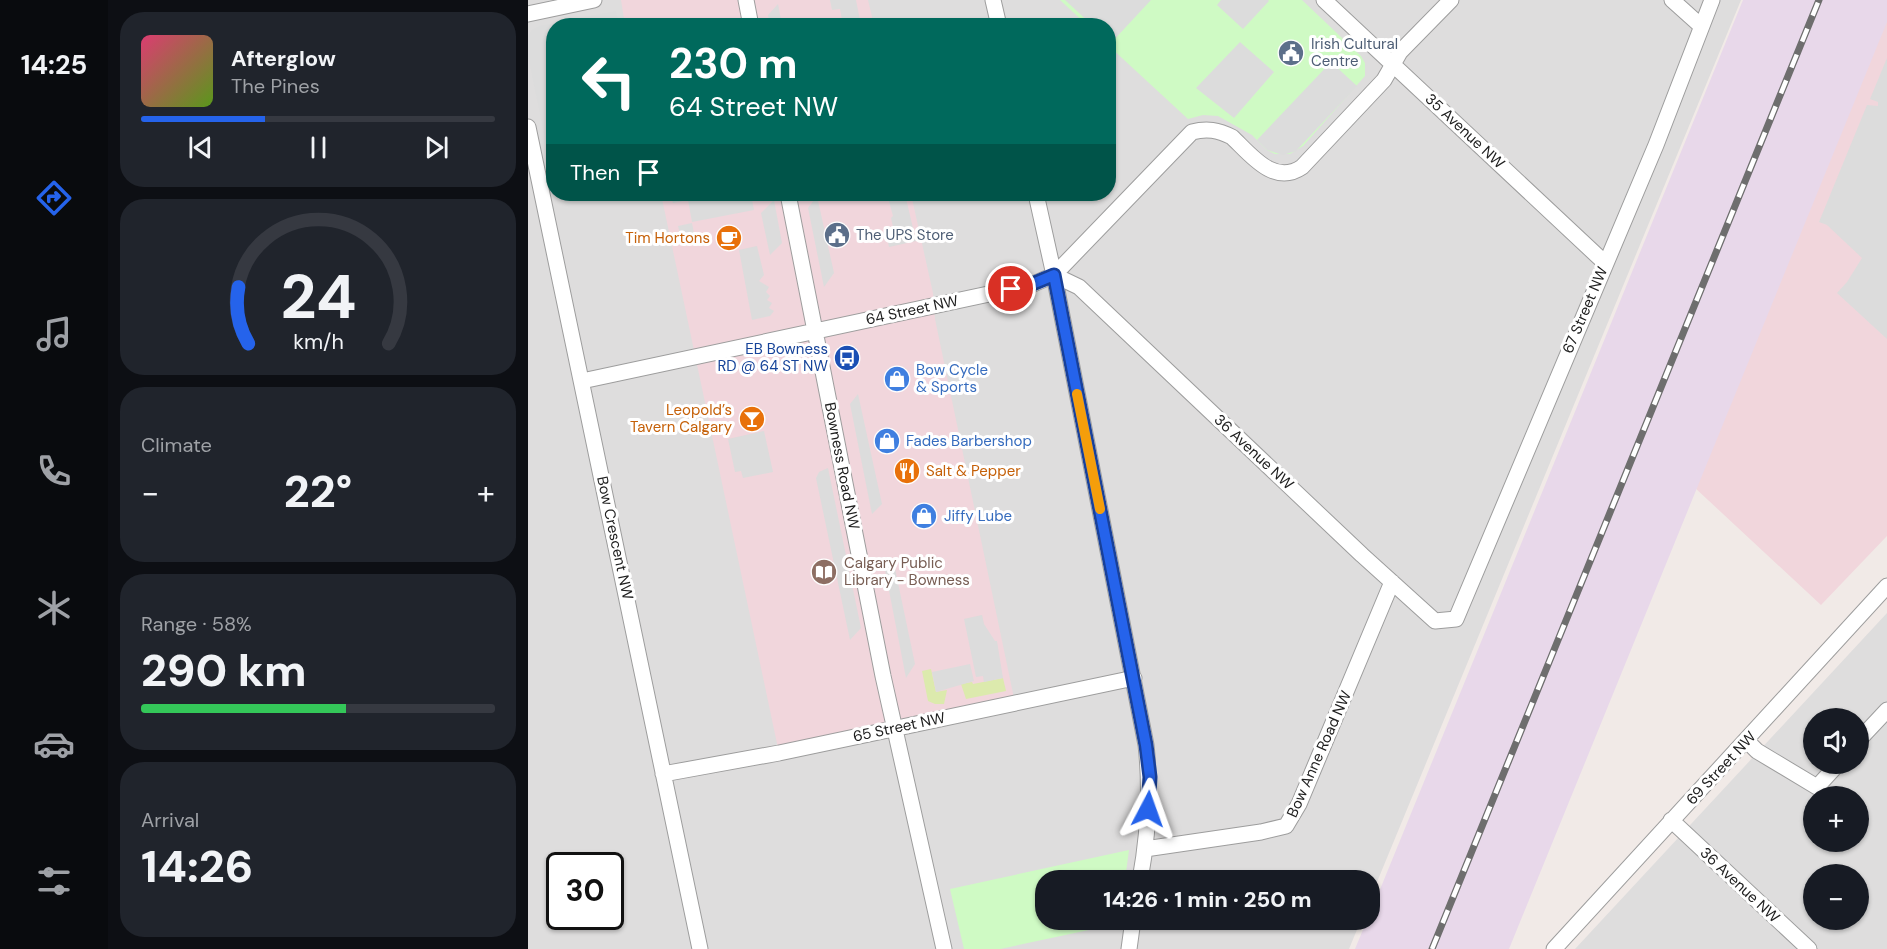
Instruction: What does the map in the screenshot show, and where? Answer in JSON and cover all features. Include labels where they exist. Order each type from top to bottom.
[{"type":"street","points":[[528,14],[594,0]]},
{"type":"street","points":[[746,0],[750,18]]},
{"type":"street","points":[[993,0],[997,18]]},
{"type":"street","name":"35 Avenue NW","points":[[1324,0],[1605,263]]},
{"type":"street","name":"64 Street NW","points":[[582,381],[1030,285],[1054,275],[1192,132],[1209,129],[1225,133],[1269,171],[1290,173],[1302,167],[1384,80],[1400,52],[1451,0]]},
{"type":"street","points":[[1672,0],[1701,26]]},
{"type":"street","name":"67 Street NW","points":[[1456,619],[1656,145],[1712,0]]},
{"type":"street","name":"Bow Crescent NW","points":[[528,127],[700,949]]},
{"type":"street","name":"Bowness Road NW","points":[[789,201],[895,728],[944,949]]},
{"type":"street","points":[[1038,201],[1146,745],[1150,777],[1142,870]]},
{"type":"street","name":"36 Avenue NW","points":[[1054,275],[1079,287],[1435,621],[1456,619]]},
{"type":"street","name":"Bow Anne Road NW","points":[[1145,849],[1261,832],[1286,826],[1299,804],[1392,582]]},
{"type":"street","name":"69 Street NW","points":[[1554,949],[1887,586]]},
{"type":"street","name":"65 Street NW","points":[[663,774],[779,753],[1134,678]]},
{"type":"street","points":[[1869,729],[1887,710]]},
{"type":"street","points":[[1746,740],[1757,751],[1817,787],[1829,774]]},
{"type":"street","name":"36 Avenue NW","points":[[1671,820],[1809,949]]},
{"type":"street","points":[[1129,949],[1132,930]]},
{"type":"shaded area","points":[[528,0],[1741,0],[1380,875],[1380,870],[1035,870],[1035,930],[1357,930],[1349,949],[528,949]]},
{"type":"shaded area","points":[[621,0],[868,0],[872,18],[624,18]]},
{"type":"shaded area","points":[[830,0],[856,0],[860,18],[842,18],[840,9],[832,10]]},
{"type":"shaded area","points":[[1065,0],[1151,0],[1116,38],[1116,18],[1084,18]]},
{"type":"shaded area","points":[[1221,0],[1269,1],[1243,29],[1217,5]]},
{"type":"shaded area","points":[[1743,0],[1887,0],[1887,22],[1509,949],[1355,949],[1363,930],[1380,930],[1380,889]]},
{"type":"shaded area","points":[[778,4],[781,18],[769,18],[768,15]]},
{"type":"shaded area","points":[[616,11],[618,18],[580,18]]},
{"type":"shaded area","points":[[1887,18],[1887,536],[1821,605],[1694,487]]},
{"type":"shaded area","points":[[546,25],[546,143],[528,56],[528,36],[539,26]]},
{"type":"shaded area","points":[[1240,42],[1274,72],[1234,118],[1196,88]]},
{"type":"shaded area","points":[[1887,58],[1887,339],[1837,293],[1862,258],[1827,225],[1819,222],[1867,105],[1878,106],[1878,102],[1870,99]]},
{"type":"shaded area","points":[[1331,62],[1357,86],[1296,151],[1283,155],[1267,150],[1257,140]]},
{"type":"shaded area","points":[[662,201],[913,201],[1015,703],[779,753]]},
{"type":"shaded area","points":[[688,201],[752,201],[754,210],[692,222]]},
{"type":"shaded area","points":[[774,201],[782,243],[770,255],[761,213]]},
{"type":"shaded area","points":[[813,201],[818,201],[834,273],[824,287],[808,208]]},
{"type":"shaded area","points":[[889,201],[907,201],[916,241],[889,247],[886,233],[894,231],[891,218],[893,216]]},
{"type":"shaded area","points":[[692,223],[695,238],[682,241],[678,226]]},
{"type":"shaded area","points":[[757,246],[764,275],[759,281],[769,287],[766,292],[770,296],[767,300],[772,303],[769,308],[774,311],[770,316],[752,320],[739,250]]},
{"type":"shaded area","points":[[858,394],[882,504],[872,514],[850,404]]},
{"type":"shaded area","points":[[764,431],[773,472],[743,478],[741,471],[735,472],[728,439]]},
{"type":"shaded area","points":[[828,468],[861,628],[850,640],[816,478],[819,472]]},
{"type":"shaded area","points":[[893,559],[915,664],[906,678],[885,570]]},
{"type":"shaded area","points":[[1887,613],[1887,949],[1575,949]]},
{"type":"shaded area","points":[[982,615],[984,624],[997,641],[1003,678],[984,682],[983,676],[976,677],[964,619]]},
{"type":"shaded area","points":[[970,664],[974,681],[936,692],[932,672]]},
{"type":"green space","points":[[1060,0],[1302,0],[1361,56],[1365,63],[1365,76],[1303,146],[1290,154],[1275,154],[1267,150],[1252,135],[1218,116],[1203,115],[1188,119],[1116,52],[1116,18],[1079,18]]},
{"type":"green space","points":[[931,669],[936,692],[947,690],[944,704],[928,701],[922,671]]},
{"type":"green space","points":[[1003,678],[1006,691],[966,699],[961,684]]},
{"type":"green space","points":[[1129,850],[1126,870],[1037,870]]},
{"type":"green space","points":[[1035,870],[1035,930],[1089,930],[1000,949],[964,949],[950,889]]},
{"type":"railway","points":[[1432,949],[1819,0]]},
{"type":"slow traffic","points":[[1077,394],[1100,509]]},
{"type":"place","name":"Irish Cultural Centre","points":[[1291,53]]},
{"type":"place","name":"The UPS Store","points":[[837,235]]},
{"type":"place","name":"Tim Hortons","points":[[729,238]]},
{"type":"place","name":"EB Bowness RD @ 64 ST NW","points":[[847,358]]},
{"type":"place","name":"Bow Cycle & Sports","points":[[897,379]]},
{"type":"place","name":"Leopold’s Tavern Calgary","points":[[752,419]]},
{"type":"place","name":"Fades Barbershop","points":[[887,441]]},
{"type":"place","name":"Salt & Pepper","points":[[907,471]]},
{"type":"place","name":"Jiffy Lube","points":[[924,516]]},
{"type":"place","name":"Calgary Public Library - Bowness","points":[[824,572]]},
{"type":"route","points":[[1011,289],[1030,285],[1054,275],[1146,745],[1150,777],[1148,809]]}]
